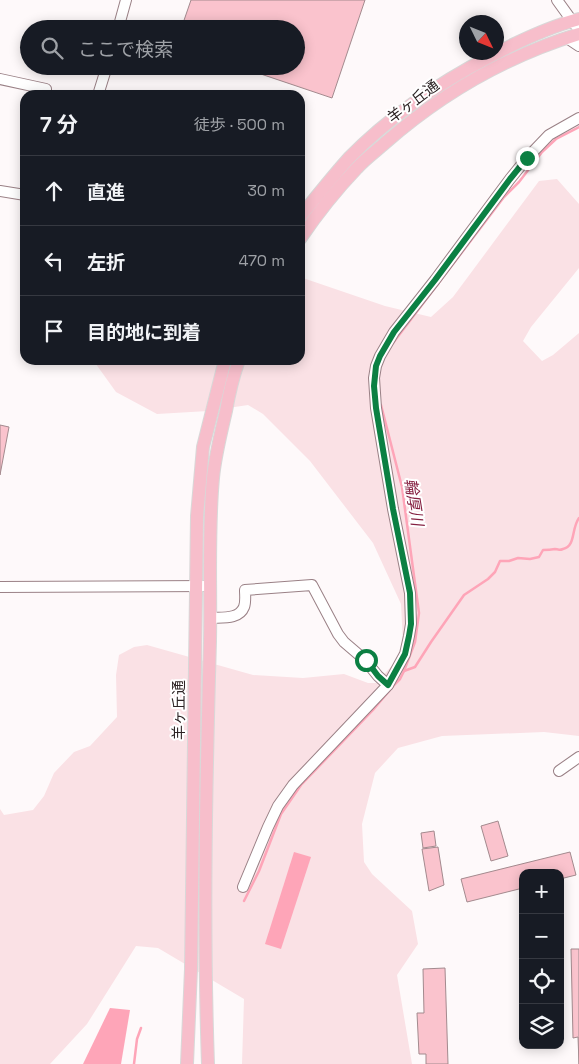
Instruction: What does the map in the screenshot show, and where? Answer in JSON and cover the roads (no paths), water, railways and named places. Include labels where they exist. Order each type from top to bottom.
[{"type":"main road","name":"羊ヶ丘通","points":[[305,211],[328,181],[350,158],[382,128],[425,95],[466,69],[507,47],[548,29],[575,29]]},
{"type":"main road","name":"羊ヶ丘通","points":[[305,232],[328,201],[358,167],[405,126],[449,94],[474,79],[575,29]]},
{"type":"main road","name":"羊ヶ丘通","points":[[187,1064],[192,940],[196,516],[203,446],[224,365]]},
{"type":"main road","name":"羊ヶ丘通","points":[[208,1064],[206,852],[211,511],[213,476],[232,381],[237,365]]},
{"type":"street","points":[[120,20],[126,0]]},
{"type":"street","points":[[557,0],[575,29],[579,46]]},
{"type":"street","points":[[100,90],[104,75]]},
{"type":"street","points":[[0,79],[46,89]]},
{"type":"street","points":[[243,888],[278,806],[293,785],[388,685],[405,654],[411,624],[410,593],[393,509],[376,408],[374,386],[376,366],[380,356],[394,332],[527,158],[549,135],[579,118]]},
{"type":"street","points":[[0,191],[20,194]]},
{"type":"street","points":[[0,587],[211,586]]},
{"type":"street","points":[[210,618],[232,617],[238,614],[245,605],[245,590],[312,586],[344,642],[366,660],[378,676],[388,685]]},
{"type":"street","points":[[559,771],[579,757]]},
{"type":"waterway","name":"輪厚川","points":[[393,343],[504,197],[519,182],[542,152],[556,139],[579,127]]},
{"type":"waterway","name":"輪厚川","points":[[381,405],[402,487],[419,613],[415,642],[400,679],[392,687]]},
{"type":"waterway","points":[[404,671],[415,667],[464,595],[488,579],[495,572],[500,561],[518,558],[530,559],[539,557],[543,550],[560,550],[567,547],[572,541],[579,518]]},
{"type":"waterway","name":"輪厚川","points":[[244,901],[259,871],[281,814],[301,785],[389,691]]},
{"type":"waterway","name":"輪厚川","points":[[134,1064],[137,1039],[141,1028]]}]
